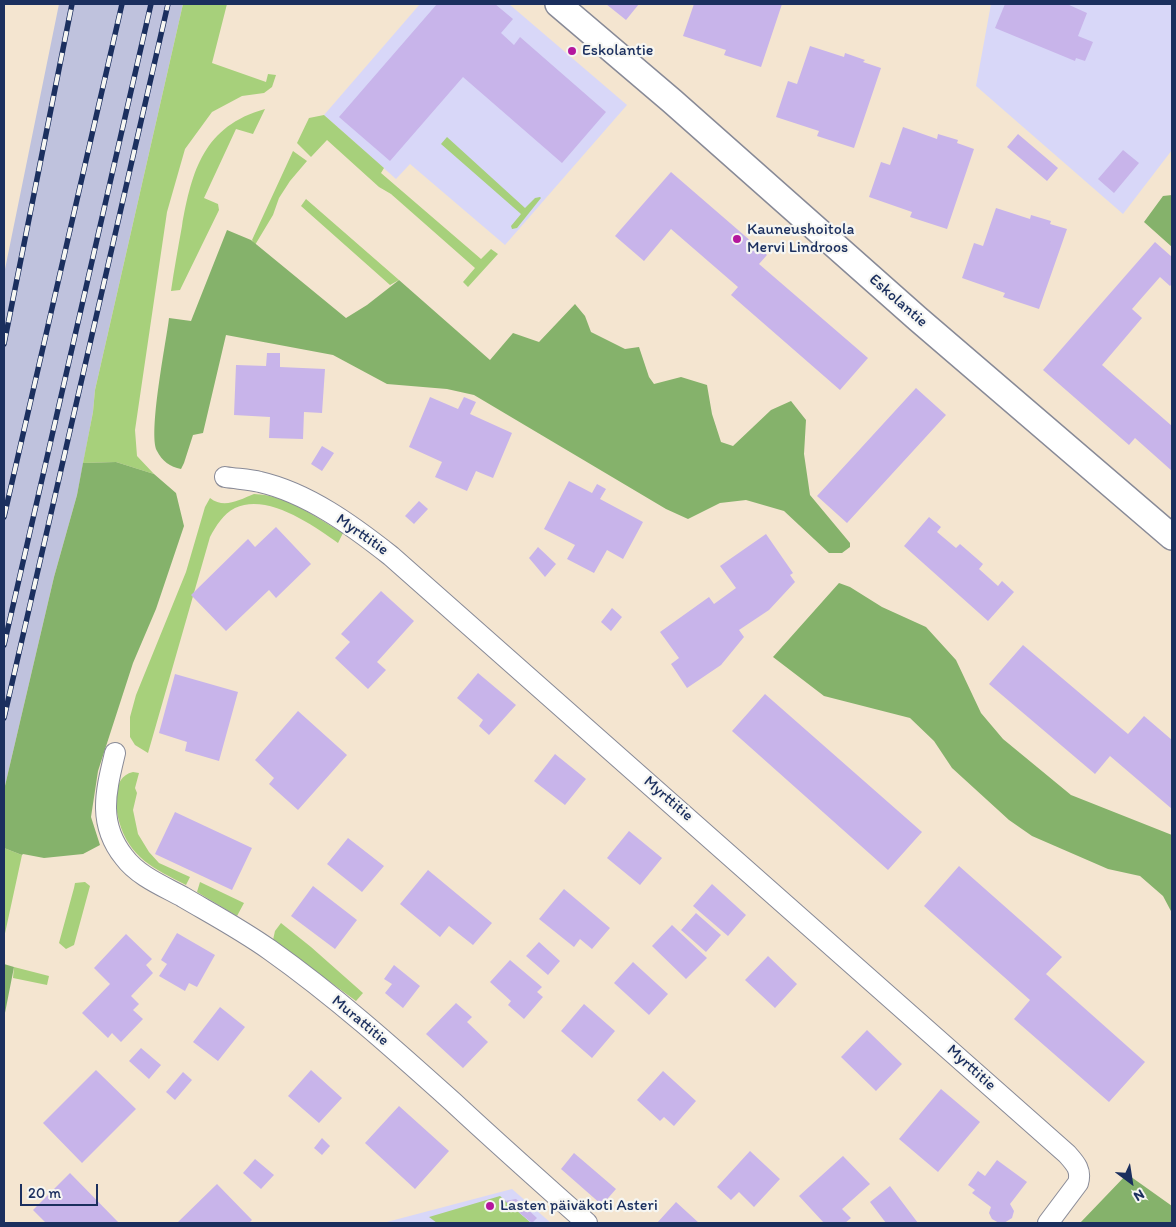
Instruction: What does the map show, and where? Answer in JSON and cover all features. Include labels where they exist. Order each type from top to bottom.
[{"type":"street","name":"Eskolantie","points":[[558,4],[672,101],[918,319],[1172,537]]},
{"type":"street","name":"Myrttitie","points":[[225,477],[260,482],[290,492],[356,529],[391,556],[654,786],[1061,1148],[1077,1164],[1079,1172],[1078,1183],[1048,1223]]},
{"type":"street","name":"Murattitie","points":[[115,753],[106,791],[104,809],[115,844],[124,858],[153,881],[238,928],[328,994],[387,1042],[587,1223]]},
{"type":"shaded area","points":[[59,4],[183,4],[95,390],[93,412],[77,495],[54,577],[4,790],[4,274]]},
{"type":"shaded area","points":[[420,4],[509,4],[627,105],[505,245],[410,164],[396,179],[324,115]]},
{"type":"shaded area","points":[[991,4],[1172,4],[1172,150],[1123,214],[976,86]]},
{"type":"shaded area","name":"Lasten päiväkoti Asteri","points":[[512,1189],[551,1223],[383,1223]]},
{"type":"green space","points":[[183,4],[227,4],[212,63],[266,82],[268,74],[276,75],[272,87],[264,93],[242,96],[212,112],[185,149],[167,212],[135,430],[137,456],[154,474],[116,462],[83,463],[93,412],[95,390]]},
{"type":"green space","points":[[265,109],[253,134],[236,129],[204,198],[218,204],[219,210],[180,290],[171,291],[186,206],[191,186],[204,153],[228,127],[244,117]]},
{"type":"green space","points":[[324,115],[384,168],[381,173],[481,259],[491,249],[498,254],[468,287],[463,282],[475,268],[391,194],[379,187],[327,140],[311,157],[297,143],[309,118]]},
{"type":"green space","points":[[447,137],[525,208],[535,198],[541,198],[517,228],[512,229],[511,226],[521,214],[441,144]]},
{"type":"green space","points":[[293,151],[307,161],[279,198],[273,215],[255,245],[252,240]]},
{"type":"green space","points":[[1172,195],[1172,247],[1144,222],[1163,196]]},
{"type":"green space","points":[[306,199],[399,280],[390,285],[301,206]]},
{"type":"green space","points":[[227,230],[251,240],[346,318],[367,305],[399,280],[490,360],[513,333],[539,342],[575,304],[585,316],[591,332],[625,349],[639,347],[649,377],[654,384],[681,377],[707,385],[712,414],[721,442],[733,446],[771,410],[791,401],[806,420],[804,454],[810,495],[850,543],[850,547],[842,553],[829,553],[784,511],[746,500],[720,503],[688,519],[666,509],[474,395],[447,389],[387,384],[333,355],[226,335],[203,433],[193,435],[181,469],[173,467],[161,458],[155,441],[158,387],[169,318],[191,321]]},
{"type":"green space","points":[[116,462],[154,474],[176,493],[184,526],[156,609],[133,663],[98,771],[91,817],[100,845],[83,854],[44,858],[22,855],[4,848],[4,790],[54,577],[77,495],[83,463]]},
{"type":"green space","points":[[254,494],[278,498],[311,514],[343,533],[338,543],[289,513],[261,505],[248,504],[235,508],[223,517],[210,537],[148,753],[135,745],[130,737],[130,717],[136,695],[186,572],[205,507],[210,498],[226,503]]},
{"type":"green space","points":[[839,583],[850,587],[882,607],[926,627],[956,660],[981,713],[1003,739],[1071,795],[1172,835],[1172,913],[1163,896],[1140,876],[1108,869],[1032,836],[1009,820],[952,768],[934,741],[910,718],[824,696],[773,657]]},
{"type":"green space","points":[[133,772],[139,773],[135,788],[137,793],[133,810],[138,834],[149,852],[159,863],[190,877],[186,885],[145,861],[136,853],[123,834],[116,805],[116,795],[121,780]]},
{"type":"green space","points":[[4,848],[22,855],[4,938]]},
{"type":"green space","points":[[85,882],[90,886],[74,945],[66,949],[59,943],[75,883]]},
{"type":"green space","points":[[200,882],[244,903],[237,916],[197,892]]},
{"type":"green space","points":[[281,923],[363,993],[356,1001],[273,940],[275,931]]},
{"type":"green space","points":[[4,964],[14,967],[4,1018]]},
{"type":"green space","points":[[14,967],[49,976],[47,985],[13,978]]},
{"type":"green space","points":[[1127,1174],[1172,1206],[1172,1223],[1080,1223]]},
{"type":"green space","points":[[500,1196],[531,1223],[437,1223],[429,1217]]},
{"type":"building","points":[[437,4],[495,4],[513,19],[501,33],[514,45],[520,37],[606,112],[562,163],[463,77],[390,161],[339,117]]},
{"type":"building","points":[[606,4],[639,4],[626,20]]},
{"type":"building","points":[[694,4],[782,4],[761,67],[724,55],[726,50],[683,36]]},
{"type":"building","points":[[1005,4],[1067,4],[1087,13],[1078,36],[1093,42],[1085,61],[1076,58],[1075,61],[995,28]]},
{"type":"building","points":[[810,46],[844,57],[845,53],[881,68],[854,148],[817,136],[819,131],[776,117],[788,81],[797,84]]},
{"type":"building","points":[[903,127],[937,139],[938,134],[958,140],[957,143],[974,149],[947,229],[910,217],[912,212],[869,197],[881,162],[890,165]]},
{"type":"building","points":[[1018,134],[1058,168],[1047,181],[1007,147]]},
{"type":"building","points":[[1123,150],[1139,163],[1114,193],[1098,179]]},
{"type":"building","points":[[671,172],[767,255],[759,264],[868,358],[840,390],[731,295],[738,287],[671,229],[644,261],[615,236]]},
{"type":"building","points":[[996,208],[1030,219],[1031,215],[1051,221],[1050,224],[1067,229],[1039,309],[1003,297],[1005,293],[962,278],[974,243],[983,246]]},
{"type":"building","points":[[1155,242],[1172,257],[1172,284],[1170,286],[1160,277],[1132,309],[1142,318],[1102,365],[1172,426],[1172,471],[1135,438],[1129,445],[1043,370]]},
{"type":"building","points":[[267,353],[280,353],[280,367],[325,369],[322,413],[304,412],[303,439],[269,438],[270,417],[234,415],[236,365],[266,366]]},
{"type":"building","points":[[916,388],[946,415],[847,523],[817,496]]},
{"type":"building","points":[[430,397],[458,409],[464,397],[476,402],[470,414],[512,433],[493,478],[476,471],[467,491],[435,477],[442,462],[409,447]]},
{"type":"building","points":[[322,446],[334,453],[322,471],[311,464]]},
{"type":"building","points":[[569,481],[592,493],[597,484],[606,489],[600,499],[643,522],[623,559],[607,550],[594,573],[567,559],[575,545],[544,529]]},
{"type":"building","points":[[419,501],[428,509],[414,524],[405,516]]},
{"type":"building","points":[[929,517],[941,527],[937,532],[956,548],[960,544],[983,564],[979,569],[998,586],[1002,581],[1014,592],[988,621],[904,546]]},
{"type":"building","points":[[276,527],[311,564],[276,598],[269,590],[226,631],[191,595],[248,539],[255,547]]},
{"type":"building","points":[[766,534],[793,573],[790,575],[795,582],[769,610],[739,630],[744,637],[721,665],[687,688],[671,664],[679,658],[660,632],[709,597],[714,604],[736,588],[720,566]]},
{"type":"building","points":[[538,547],[556,564],[545,577],[529,558]]},
{"type":"building","points":[[381,591],[414,621],[377,662],[386,670],[368,689],[335,658],[350,642],[341,634]]},
{"type":"building","points":[[612,608],[622,617],[611,631],[601,622]]},
{"type":"building","points":[[1023,645],[1128,734],[1144,716],[1172,740],[1172,809],[1110,756],[1095,774],[989,684]]},
{"type":"building","points":[[478,673],[516,705],[489,735],[479,726],[483,720],[457,698]]},
{"type":"building","points":[[175,674],[238,692],[219,761],[185,751],[187,742],[159,733]]},
{"type":"building","points":[[765,694],[922,832],[888,870],[732,731]]},
{"type":"building","points":[[298,711],[347,755],[298,810],[269,784],[274,778],[255,760]]},
{"type":"building","points":[[555,754],[586,779],[565,805],[534,781]]},
{"type":"building","points":[[175,812],[252,848],[232,890],[155,854]]},
{"type":"building","points":[[629,831],[662,858],[640,885],[607,858]]},
{"type":"building","points":[[348,838],[384,866],[362,892],[327,864]]},
{"type":"building","points":[[959,866],[1062,957],[1046,974],[1145,1062],[1109,1102],[1014,1019],[1030,1000],[924,906]]},
{"type":"building","points":[[428,870],[492,923],[473,945],[449,926],[440,937],[400,904]]},
{"type":"building","points":[[712,884],[746,915],[728,936],[693,906]]},
{"type":"building","points":[[313,886],[357,920],[335,949],[291,916]]},
{"type":"building","points":[[564,889],[610,928],[592,949],[580,939],[574,947],[539,919]]},
{"type":"building","points":[[696,913],[721,935],[706,952],[681,930]]},
{"type":"building","points":[[672,925],[707,958],[686,979],[652,946]]},
{"type":"building","points":[[177,933],[215,955],[197,987],[189,983],[185,991],[159,976],[167,964],[161,960]]},
{"type":"building","points":[[126,934],[152,959],[146,965],[153,973],[131,996],[139,1004],[133,1010],[143,1019],[121,1042],[112,1033],[108,1038],[82,1013],[110,984],[94,968]]},
{"type":"building","points":[[539,942],[560,961],[548,975],[526,956]]},
{"type":"building","points":[[768,956],[797,984],[775,1008],[745,980]]},
{"type":"building","points":[[510,960],[542,987],[537,992],[543,997],[524,1019],[508,1005],[511,1001],[490,982]]},
{"type":"building","points":[[633,962],[668,994],[649,1015],[614,983]]},
{"type":"building","points":[[394,965],[420,986],[403,1008],[385,993],[392,984],[384,979]]},
{"type":"building","points":[[456,1003],[472,1017],[467,1022],[488,1042],[463,1068],[426,1034]]},
{"type":"building","points":[[584,1004],[615,1031],[592,1058],[561,1031]]},
{"type":"building","points":[[220,1007],[245,1027],[218,1061],[193,1042]]},
{"type":"building","points":[[867,1030],[902,1064],[876,1091],[841,1057]]},
{"type":"building","points":[[141,1048],[161,1065],[149,1079],[129,1061]]},
{"type":"building","points":[[96,1070],[136,1109],[82,1163],[43,1123]]},
{"type":"building","points":[[311,1070],[342,1098],[319,1123],[288,1096]]},
{"type":"building","points":[[663,1071],[696,1101],[674,1126],[664,1117],[660,1121],[637,1100]]},
{"type":"building","points":[[183,1072],[192,1080],[175,1100],[166,1092]]},
{"type":"building","points":[[941,1089],[980,1122],[938,1172],[899,1139]]},
{"type":"building","points":[[399,1106],[449,1151],[415,1189],[365,1143]]},
{"type":"building","points":[[322,1138],[330,1146],[322,1155],[314,1148]]},
{"type":"building","points":[[750,1151],[780,1179],[754,1207],[739,1192],[731,1200],[717,1187]]},
{"type":"building","points":[[574,1153],[616,1189],[602,1205],[561,1169]]},
{"type":"building","points":[[843,1156],[870,1184],[842,1209],[851,1218],[845,1223],[824,1223],[799,1196]]},
{"type":"building","points":[[255,1159],[274,1175],[261,1189],[243,1173]]},
{"type":"building","points":[[997,1160],[1027,1182],[1010,1204],[1014,1211],[1012,1218],[1004,1223],[999,1223],[992,1219],[989,1213],[991,1207],[972,1193],[975,1190],[968,1185],[978,1171],[985,1176]]},
{"type":"building","points":[[70,1173],[119,1223],[46,1223],[33,1210]]},
{"type":"building","points":[[217,1184],[252,1220],[249,1223],[177,1223]]},
{"type":"building","points":[[890,1186],[918,1223],[886,1223],[870,1202]]},
{"type":"building","points":[[516,1199],[537,1218],[532,1223],[505,1201]]},
{"type":"building","points":[[676,1202],[699,1223],[657,1223]]},
{"type":"railway","points":[[4,344],[72,4]]},
{"type":"railway","points":[[4,517],[122,4]]},
{"type":"railway","points":[[4,645],[151,4]]},
{"type":"railway","points":[[4,718],[168,4]]},
{"type":"place","name":"Eskolantie","points":[[572,51]]},
{"type":"place","name":"Kauneushoitola Mervi Lindroos","points":[[737,239]]},
{"type":"place","name":"Lasten päiväkoti Asteri","points":[[490,1206]]}]
